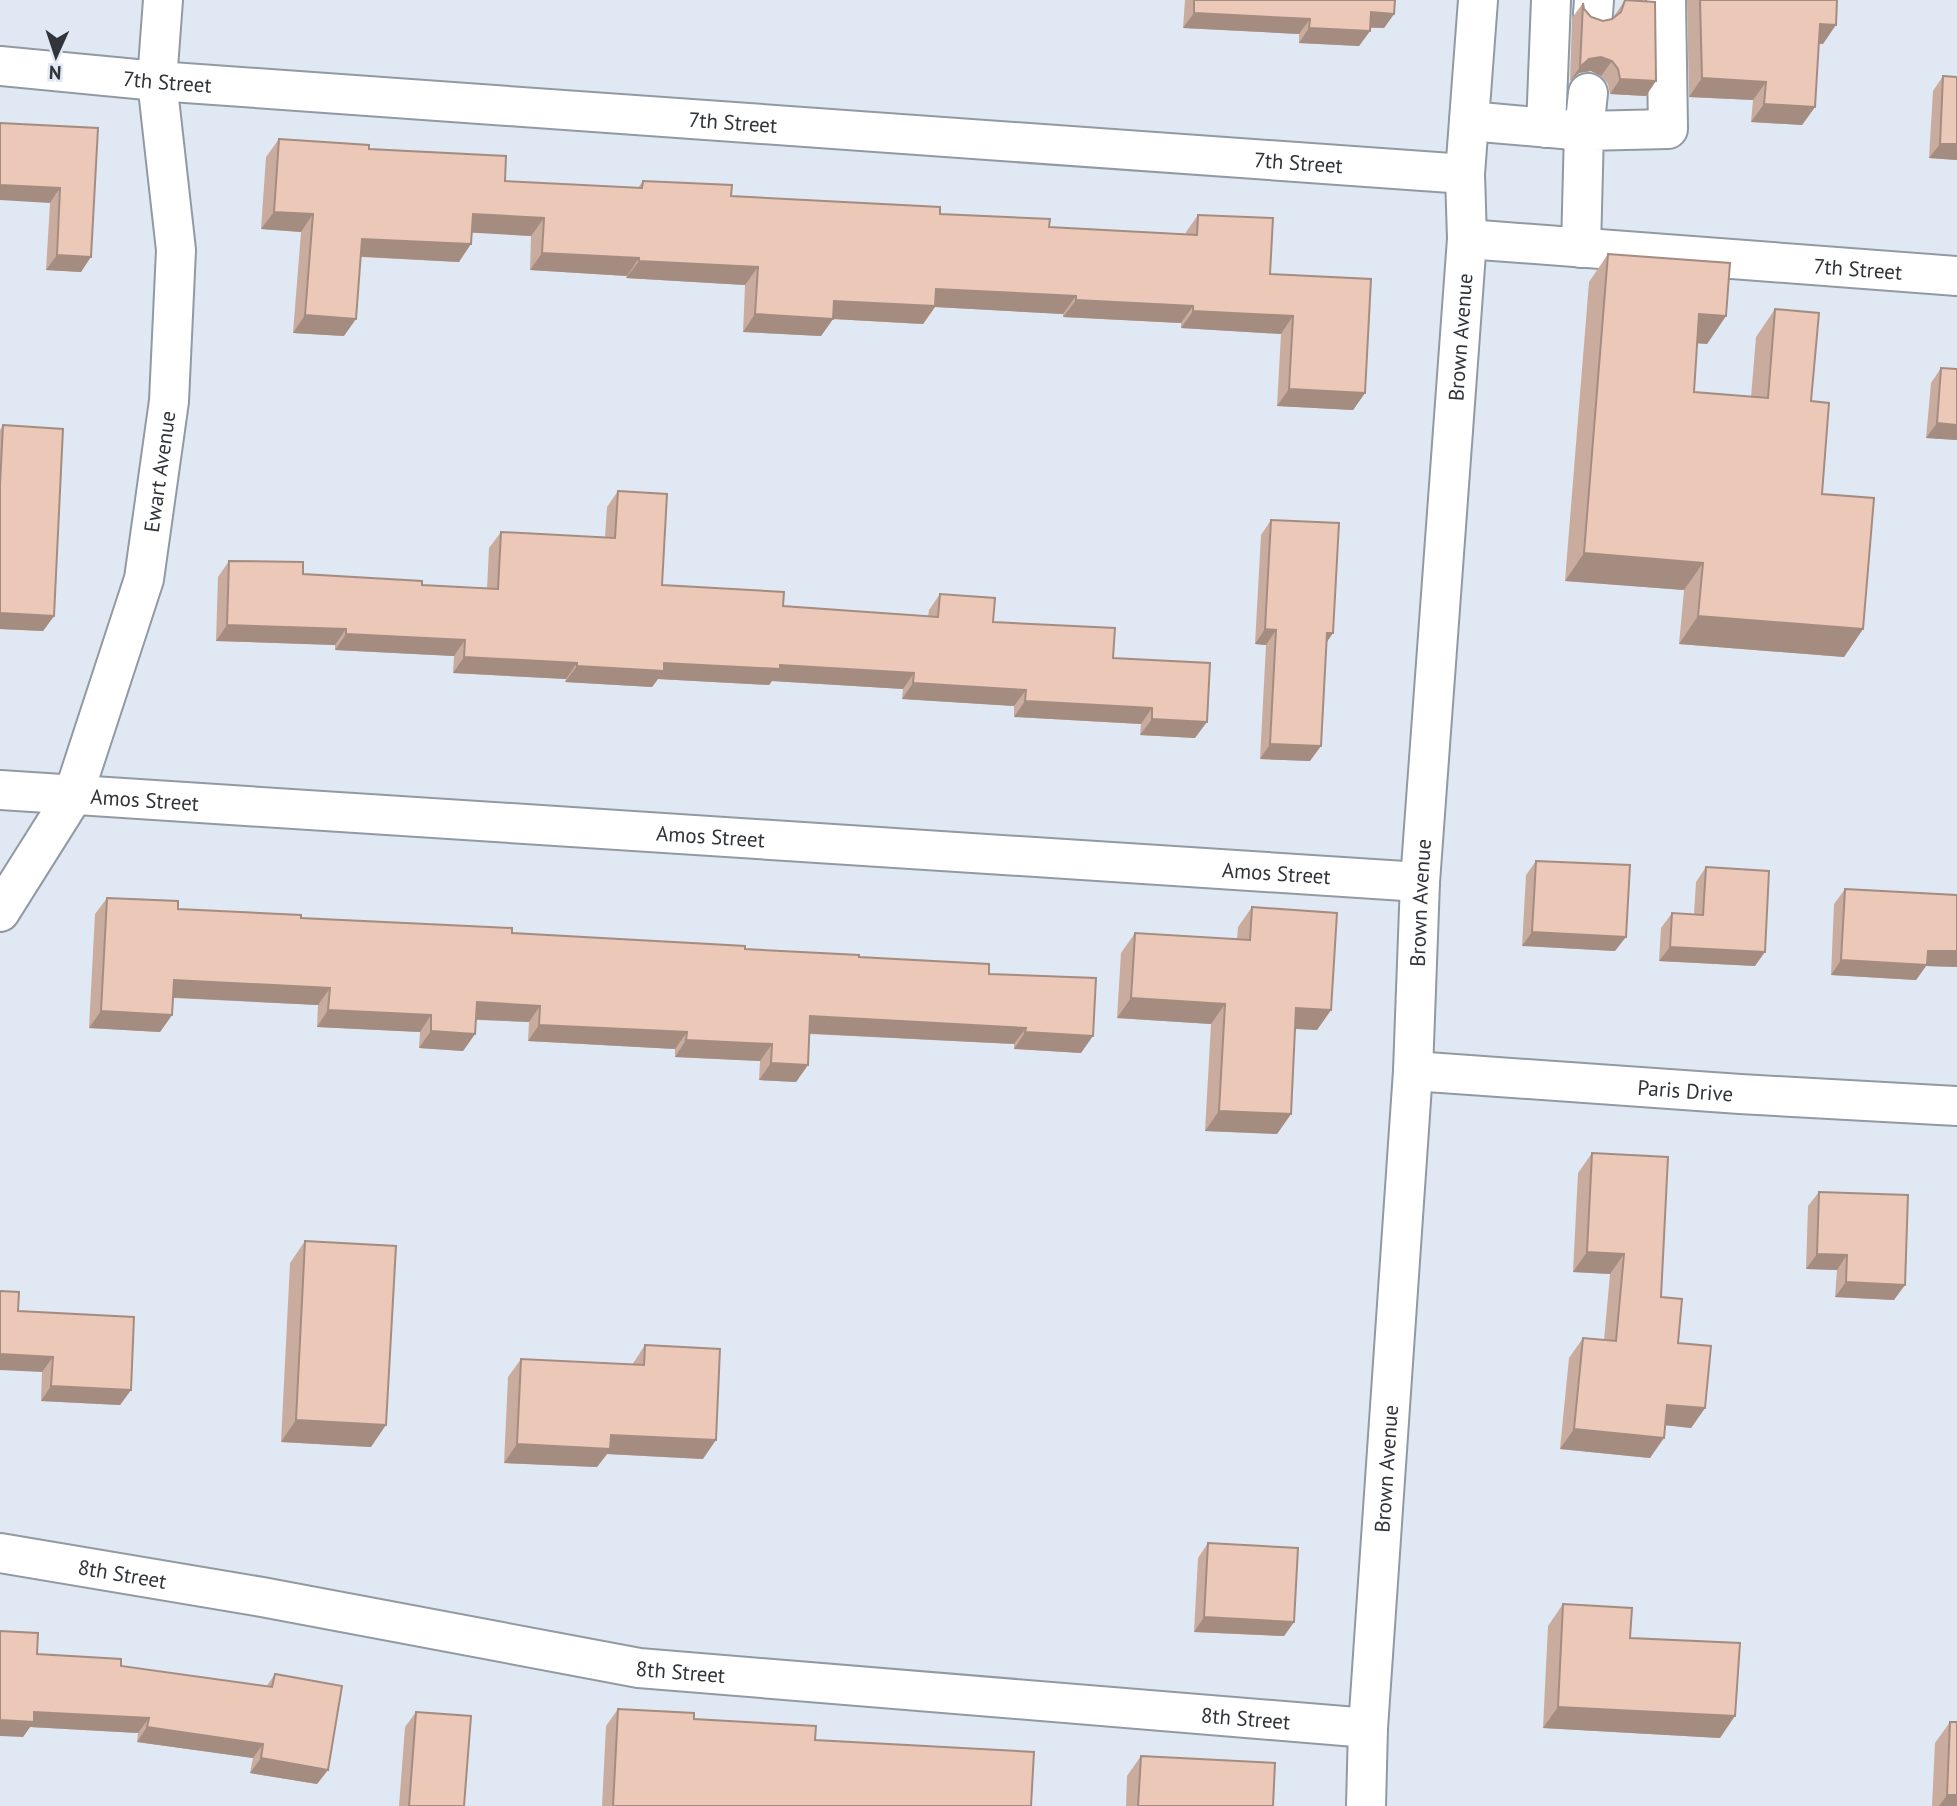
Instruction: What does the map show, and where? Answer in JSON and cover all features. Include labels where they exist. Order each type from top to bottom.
[{"type":"street","name":"Ewart Avenue","points":[[0,912],[73,796],[144,579],[169,401],[176,250],[157,81],[163,0]]},
{"type":"street","name":"Brown Avenue","points":[[1366,1806],[1368,1728],[1413,1071],[1420,882],[1466,239],[1465,174],[1478,0]]},
{"type":"street","points":[[1546,128],[1551,0]]},
{"type":"street","points":[[1469,121],[1584,131],[1668,129],[1667,0]]},
{"type":"street","name":"7th Street","points":[[0,66],[157,81],[1465,174]]},
{"type":"street","points":[[1581,248],[1584,131],[1588,93]]},
{"type":"street","name":"7th Street","points":[[1466,239],[1957,276]]},
{"type":"street","name":"Amos Street","points":[[0,790],[1420,882]]},
{"type":"street","name":"Paris Drive","points":[[1413,1071],[1957,1106]]},
{"type":"street","name":"8th Street","points":[[0,1553],[262,1597],[639,1668],[1368,1728]]},
{"type":"building","points":[[1194,0],[1395,0],[1394,14],[1371,12],[1370,31],[1309,28],[1310,19],[1194,13]]},
{"type":"building","points":[[1625,0],[1655,2],[1656,81],[1620,79],[1618,69],[1612,61],[1601,57],[1589,59],[1580,67],[1583,3],[1584,9],[1591,17],[1603,21],[1612,19],[1621,12]]},
{"type":"building","points":[[1700,0],[1837,0],[1836,25],[1820,24],[1815,107],[1764,104],[1766,82],[1702,78]]},
{"type":"building","points":[[1943,76],[1957,77],[1957,144],[1940,144]]},
{"type":"building","points":[[0,123],[98,128],[91,257],[57,255],[60,188],[0,185]]},
{"type":"building","points":[[279,139],[369,145],[369,149],[506,156],[505,181],[642,188],[643,181],[732,185],[731,196],[940,207],[940,214],[1050,219],[1049,227],[1197,235],[1198,215],[1273,218],[1270,274],[1371,279],[1365,393],[1289,389],[1293,316],[1193,311],[1193,306],[1076,300],[1076,296],[936,289],[935,306],[834,301],[833,319],[755,314],[758,267],[542,253],[544,218],[473,214],[471,244],[362,239],[356,319],[305,315],[313,214],[274,212]]},
{"type":"building","points":[[1608,254],[1730,263],[1726,316],[1699,314],[1694,392],[1768,398],[1775,309],[1819,313],[1811,401],[1829,403],[1822,494],[1874,498],[1863,629],[1698,616],[1703,563],[1584,553]]},
{"type":"building","points":[[1941,368],[1957,369],[1957,425],[1937,423]]},
{"type":"building","points":[[3,425],[63,429],[54,616],[0,613]]},
{"type":"building","points":[[618,491],[667,494],[662,585],[784,592],[783,606],[938,617],[940,594],[995,598],[993,622],[1115,628],[1113,658],[1210,663],[1207,722],[1152,719],[1152,708],[1025,701],[1026,690],[913,683],[914,673],[780,665],[780,669],[664,663],[664,671],[577,666],[577,663],[464,657],[465,640],[346,634],[346,629],[227,625],[229,561],[303,562],[303,574],[422,581],[422,585],[498,589],[501,532],[615,538]]},
{"type":"building","points":[[1271,520],[1339,523],[1333,633],[1327,633],[1321,746],[1270,744],[1276,630],[1265,629]]},
{"type":"building","points":[[1536,861],[1630,865],[1626,937],[1532,932]]},
{"type":"building","points":[[1706,867],[1769,871],[1765,952],[1670,947],[1672,913],[1703,915]]},
{"type":"building","points":[[1845,889],[1957,895],[1957,951],[1928,951],[1927,965],[1841,960]]},
{"type":"building","points":[[107,898],[178,901],[178,909],[512,928],[512,933],[745,946],[745,949],[989,964],[989,974],[1096,978],[1093,1036],[1025,1032],[1026,1028],[810,1016],[808,1065],[771,1063],[772,1044],[686,1040],[687,1032],[539,1025],[540,1006],[477,1002],[475,1034],[431,1031],[431,1015],[328,1010],[330,988],[174,980],[172,1015],[101,1011]]},
{"type":"building","points":[[1252,907],[1337,913],[1331,1010],[1296,1008],[1291,1114],[1219,1111],[1225,1004],[1131,998],[1135,933],[1250,940]]},
{"type":"building","points":[[1592,1153],[1668,1157],[1661,1297],[1682,1299],[1678,1343],[1711,1346],[1705,1408],[1667,1405],[1664,1438],[1574,1429],[1583,1338],[1616,1341],[1624,1254],[1587,1252]]},
{"type":"building","points":[[1819,1192],[1908,1195],[1905,1285],[1846,1282],[1847,1255],[1817,1254]]},
{"type":"building","points":[[305,1241],[396,1246],[386,1425],[296,1420]]},
{"type":"building","points":[[0,1291],[19,1292],[18,1311],[134,1317],[131,1390],[51,1386],[53,1357],[0,1354]]},
{"type":"building","points":[[645,1345],[720,1349],[716,1440],[611,1435],[610,1449],[517,1444],[521,1359],[644,1365]]},
{"type":"building","points":[[1208,1543],[1298,1548],[1294,1622],[1204,1617]]},
{"type":"building","points":[[1563,1604],[1632,1608],[1630,1638],[1740,1643],[1735,1716],[1558,1707]]},
{"type":"building","points":[[0,1631],[38,1633],[37,1654],[121,1659],[121,1666],[272,1687],[275,1674],[342,1686],[328,1770],[261,1758],[263,1744],[147,1727],[149,1718],[34,1712],[34,1722],[0,1720]]},
{"type":"building","points":[[618,1709],[694,1713],[694,1719],[816,1726],[815,1740],[1034,1752],[1031,1806],[613,1806]]},
{"type":"building","points":[[416,1712],[471,1716],[464,1806],[409,1806]]},
{"type":"building","points":[[1950,1722],[1957,1722],[1957,1795],[1947,1795]]},
{"type":"building","points":[[1141,1756],[1275,1763],[1273,1806],[1138,1806]]}]
